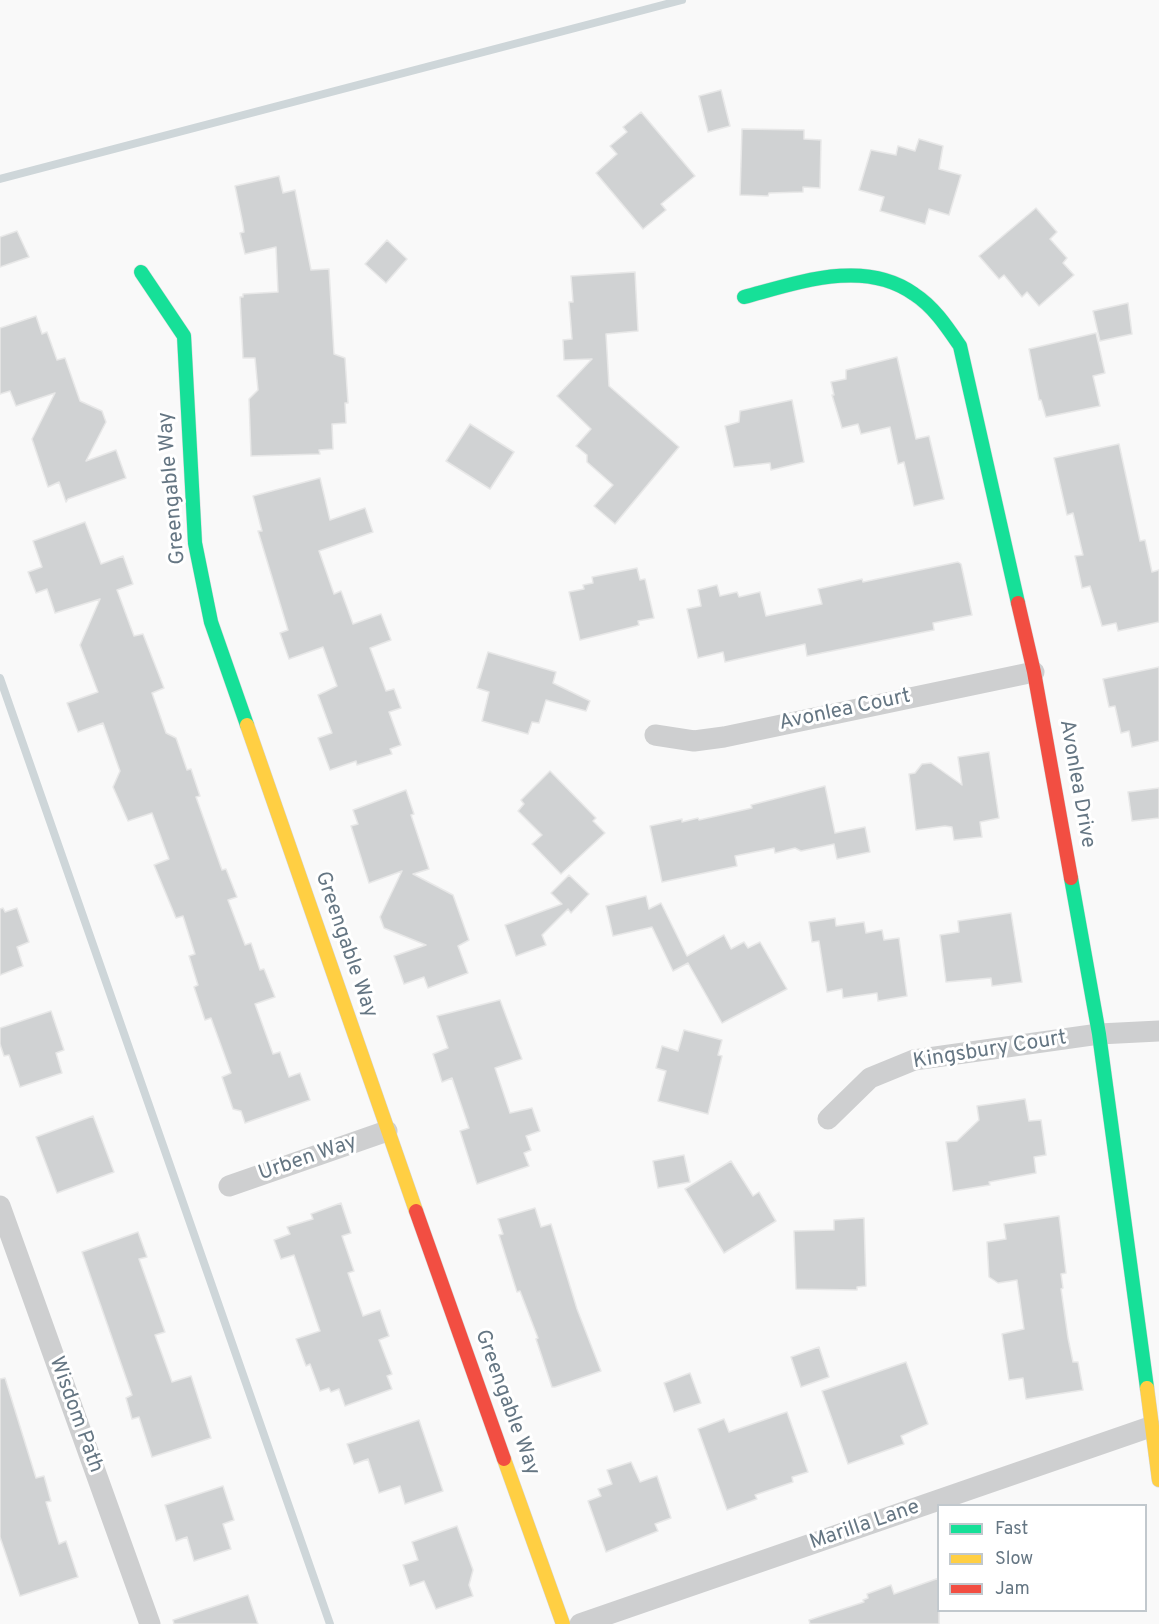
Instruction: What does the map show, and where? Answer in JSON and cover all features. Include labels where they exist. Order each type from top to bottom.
[{"type":"street","name":"Greengable Way","points":[[141,272],[184,336],[195,543],[211,622],[387,1131],[563,1624]]},
{"type":"street","name":"Avonlea Drive","points":[[744,297],[822,276],[855,273],[888,279],[918,294],[942,317],[960,346],[1034,672],[1099,1034],[1150,1427],[1159,1480]]},
{"type":"street","name":"Avonlea Court","points":[[655,735],[694,741],[724,737],[1034,672]]},
{"type":"street","name":"Kingsbury Court","points":[[828,1119],[870,1078],[914,1060],[1099,1034],[1159,1030]]},
{"type":"street","name":"Urben Way","points":[[229,1186],[387,1131]]},
{"type":"street","name":"Wisdom Path","points":[[0,1206],[143,1622]]},
{"type":"street","name":"Marilla Lane","points":[[580,1624],[1150,1427]]},
{"type":"building","points":[[721,90],[730,126],[708,132],[699,96]]},
{"type":"building","points":[[641,112],[695,176],[661,204],[666,210],[643,229],[596,173],[617,154],[610,146],[627,132],[623,127]]},
{"type":"building","points":[[742,129],[804,130],[804,139],[821,140],[820,188],[803,187],[803,192],[769,193],[768,196],[740,195]]},
{"type":"building","points":[[919,139],[943,146],[939,169],[961,175],[949,215],[929,209],[925,224],[880,211],[884,197],[859,190],[871,150],[896,155],[898,146],[915,151]]},
{"type":"building","points":[[279,176],[283,193],[295,190],[311,270],[329,269],[334,354],[345,358],[348,403],[345,403],[346,423],[332,424],[333,449],[319,450],[320,454],[251,456],[249,399],[258,390],[255,358],[243,358],[240,297],[243,297],[243,294],[278,292],[276,247],[245,254],[240,233],[244,232],[243,225],[235,186]]},
{"type":"building","points":[[1036,208],[1057,232],[1050,239],[1067,258],[1063,263],[1074,275],[1039,306],[1027,292],[1022,297],[1004,275],[999,279],[979,256]]},
{"type":"building","points":[[17,231],[29,257],[0,267],[0,237]]},
{"type":"building","points":[[387,240],[407,259],[386,283],[365,264]]},
{"type":"building","points":[[635,272],[638,331],[606,334],[609,386],[679,447],[615,524],[594,506],[613,485],[587,462],[587,455],[576,446],[591,429],[557,396],[592,359],[564,360],[563,340],[572,339],[569,302],[573,302],[571,276]]},
{"type":"building","points":[[1128,303],[1132,334],[1100,341],[1093,311]]},
{"type":"building","points":[[36,316],[42,334],[47,332],[57,360],[65,358],[80,401],[102,411],[106,422],[86,461],[116,450],[126,478],[68,499],[66,502],[59,482],[48,487],[32,439],[55,393],[16,406],[10,391],[0,394],[0,328]]},
{"type":"building","points":[[1096,333],[1105,373],[1093,376],[1100,406],[1046,417],[1041,400],[1039,400],[1029,349]]},
{"type":"building","points":[[897,357],[916,439],[929,436],[944,499],[914,506],[904,462],[898,464],[890,427],[861,434],[858,424],[842,428],[832,395],[834,395],[831,382],[846,379],[846,370]]},
{"type":"building","points":[[792,400],[804,462],[771,470],[770,463],[734,467],[725,426],[739,422],[740,411]]},
{"type":"building","points":[[470,424],[514,452],[490,489],[446,461]]},
{"type":"building","points":[[1119,444],[1140,541],[1145,540],[1152,572],[1159,570],[1159,622],[1118,631],[1116,623],[1102,626],[1090,586],[1082,588],[1075,556],[1083,555],[1073,513],[1067,515],[1054,458]]},
{"type":"building","points":[[320,478],[330,520],[365,508],[373,532],[319,551],[334,594],[341,591],[353,624],[381,614],[391,640],[370,648],[386,691],[394,689],[401,708],[389,712],[401,745],[390,749],[392,754],[357,765],[356,761],[330,770],[318,738],[332,733],[318,695],[337,686],[323,647],[289,659],[280,633],[288,630],[258,531],[262,531],[253,496]]},
{"type":"building","points":[[85,522],[101,564],[123,556],[133,584],[117,590],[134,636],[143,634],[164,688],[152,693],[166,733],[176,738],[187,770],[191,769],[200,796],[196,797],[222,870],[226,869],[237,897],[228,900],[245,945],[251,943],[260,970],[264,969],[275,997],[255,1004],[273,1054],[280,1052],[289,1077],[300,1073],[310,1100],[245,1123],[241,1111],[233,1109],[222,1077],[231,1073],[211,1018],[205,1020],[194,987],[198,985],[189,956],[195,954],[183,916],[176,918],[154,865],[169,859],[152,813],[128,821],[113,787],[120,771],[103,723],[78,732],[67,703],[98,692],[80,645],[100,599],[55,613],[47,589],[36,593],[28,572],[42,567],[33,541]]},
{"type":"building","points":[[958,562],[961,564],[972,615],[933,623],[934,630],[807,656],[805,644],[725,662],[723,652],[698,658],[687,609],[701,606],[698,590],[717,585],[720,596],[737,592],[739,597],[760,592],[766,616],[822,604],[818,589]]},
{"type":"building","points":[[637,568],[640,580],[645,579],[654,618],[638,621],[639,625],[636,626],[580,640],[569,592],[584,589],[583,585],[593,583],[592,577]]},
{"type":"building","points":[[488,652],[556,672],[553,683],[590,701],[586,711],[546,700],[539,723],[532,722],[528,734],[482,721],[489,692],[477,688]]},
{"type":"building","points":[[1159,667],[1159,741],[1132,747],[1129,731],[1121,733],[1115,706],[1109,707],[1103,679]]},
{"type":"building","points":[[989,752],[999,818],[980,822],[982,837],[954,840],[952,827],[945,826],[916,830],[909,774],[915,773],[922,764],[931,763],[962,785],[958,757]]},
{"type":"building","points":[[550,771],[596,818],[593,821],[605,833],[561,874],[532,844],[542,835],[518,811],[524,804],[521,800]]},
{"type":"building","points":[[825,786],[835,833],[865,827],[870,852],[837,859],[834,844],[801,851],[795,848],[775,853],[774,848],[735,856],[737,866],[662,882],[650,826],[682,819],[682,822],[698,818],[699,820],[752,808],[751,805]]},
{"type":"building","points":[[1159,788],[1159,818],[1132,821],[1128,792]]},
{"type":"building","points":[[406,790],[414,814],[411,815],[429,869],[413,874],[453,895],[469,940],[458,946],[468,973],[428,988],[424,977],[404,984],[394,956],[426,945],[384,928],[380,917],[402,871],[369,883],[351,826],[358,824],[353,810]]},
{"type":"building","points":[[569,875],[589,894],[571,913],[568,909],[542,935],[546,945],[516,956],[505,925],[562,904],[551,893]]},
{"type":"building","points":[[646,896],[649,909],[661,903],[687,956],[724,935],[731,949],[744,942],[748,948],[760,942],[787,989],[722,1023],[688,963],[673,971],[652,927],[613,936],[606,906]]},
{"type":"building","points":[[3,908],[5,912],[17,908],[29,942],[17,947],[23,966],[0,975],[0,909]]},
{"type":"building","points":[[1011,913],[1022,982],[992,986],[991,978],[946,982],[940,935],[959,932],[958,921]]},
{"type":"building","points":[[835,918],[836,926],[864,922],[866,933],[882,930],[884,940],[899,938],[907,996],[878,1001],[877,993],[843,998],[842,989],[827,992],[819,941],[812,942],[809,922]]},
{"type":"building","points":[[500,1000],[522,1059],[495,1068],[510,1113],[532,1108],[540,1131],[526,1136],[531,1150],[524,1153],[529,1166],[477,1184],[460,1131],[469,1128],[452,1078],[442,1082],[433,1054],[448,1048],[437,1016]]},
{"type":"building","points":[[51,1011],[64,1050],[56,1053],[62,1073],[20,1087],[9,1055],[4,1056],[0,1044],[0,1028]]},
{"type":"building","points":[[684,1030],[722,1040],[718,1055],[722,1056],[708,1114],[658,1101],[666,1071],[656,1068],[662,1046],[678,1051]]},
{"type":"building","points":[[1025,1099],[1029,1121],[1041,1120],[1046,1155],[1034,1157],[1036,1173],[989,1182],[990,1185],[953,1191],[946,1142],[957,1141],[979,1120],[977,1106]]},
{"type":"building","points":[[93,1116],[114,1172],[57,1193],[36,1137]]},
{"type":"building","points":[[684,1155],[690,1182],[658,1188],[653,1161]]},
{"type":"building","points":[[731,1161],[753,1196],[759,1192],[776,1221],[724,1253],[685,1189]]},
{"type":"building","points":[[341,1203],[351,1233],[342,1236],[354,1271],[348,1273],[363,1316],[380,1310],[389,1336],[379,1340],[392,1374],[387,1376],[392,1389],[345,1406],[339,1389],[331,1392],[329,1388],[320,1391],[310,1364],[306,1366],[296,1339],[320,1331],[294,1255],[281,1259],[274,1240],[290,1234],[287,1227],[313,1219],[311,1214]]},
{"type":"building","points":[[535,1208],[541,1227],[551,1224],[577,1309],[601,1371],[555,1387],[552,1387],[536,1339],[538,1338],[520,1291],[517,1292],[499,1235],[503,1234],[498,1219]]},
{"type":"building","points":[[1059,1216],[1066,1273],[1061,1274],[1063,1288],[1061,1289],[1073,1362],[1078,1362],[1083,1390],[1026,1399],[1023,1378],[1009,1380],[1002,1334],[1024,1329],[1017,1280],[998,1283],[989,1277],[987,1242],[1006,1239],[1004,1224]]},
{"type":"building","points":[[864,1218],[866,1286],[857,1287],[857,1290],[796,1289],[794,1231],[834,1230],[834,1220]]},
{"type":"building","points":[[138,1232],[147,1257],[139,1259],[165,1332],[155,1335],[172,1382],[191,1376],[211,1438],[152,1457],[139,1417],[132,1419],[126,1398],[132,1395],[82,1252]]},
{"type":"building","points":[[819,1347],[829,1377],[801,1387],[791,1357]]},
{"type":"building","points":[[906,1362],[928,1424],[901,1436],[904,1444],[848,1464],[822,1391]]},
{"type":"building","points":[[690,1373],[701,1403],[674,1412],[664,1383]]},
{"type":"building","points":[[5,1378],[36,1478],[44,1476],[51,1501],[46,1502],[59,1544],[66,1541],[78,1577],[20,1596],[0,1537],[0,1379]]},
{"type":"building","points":[[787,1412],[808,1472],[792,1477],[793,1482],[755,1495],[757,1499],[727,1510],[698,1429],[724,1419],[729,1432]]},
{"type":"building","points":[[419,1420],[443,1491],[405,1504],[400,1486],[379,1493],[368,1459],[354,1464],[347,1444]]},
{"type":"building","points":[[631,1462],[640,1482],[657,1476],[671,1518],[655,1524],[658,1531],[606,1552],[588,1501],[601,1496],[598,1489],[612,1484],[607,1470]]},
{"type":"building","points":[[223,1486],[234,1520],[223,1524],[231,1549],[194,1561],[187,1537],[176,1541],[165,1505]]},
{"type":"building","points":[[457,1526],[473,1570],[469,1585],[473,1596],[436,1609],[424,1581],[410,1586],[403,1565],[418,1560],[412,1542]]},
{"type":"building","points":[[937,1579],[939,1624],[810,1624],[809,1620],[864,1602],[863,1600],[868,1598],[867,1594],[891,1585],[894,1594]]},
{"type":"building","points":[[248,1595],[258,1624],[174,1624],[173,1620]]},
{"type":"waterway","points":[[0,179],[682,0]]},
{"type":"waterway","points":[[0,678],[330,1624]]},
{"type":"traffic: fast","points":[[141,272],[184,336],[195,543],[211,622],[247,725]]},
{"type":"traffic: fast","points":[[744,297],[808,280],[852,275],[874,277],[895,283],[921,299],[934,311],[960,346],[1018,603]]},
{"type":"traffic: fast","points":[[1071,878],[1099,1034],[1147,1388]]},
{"type":"traffic: slow","points":[[247,725],[416,1211]]},
{"type":"traffic: slow","points":[[1147,1388],[1159,1480]]},
{"type":"traffic: slow","points":[[504,1459],[563,1624]]},
{"type":"traffic: jam","points":[[1018,603],[1034,672],[1071,878]]},
{"type":"traffic: jam","points":[[416,1211],[504,1459]]}]
